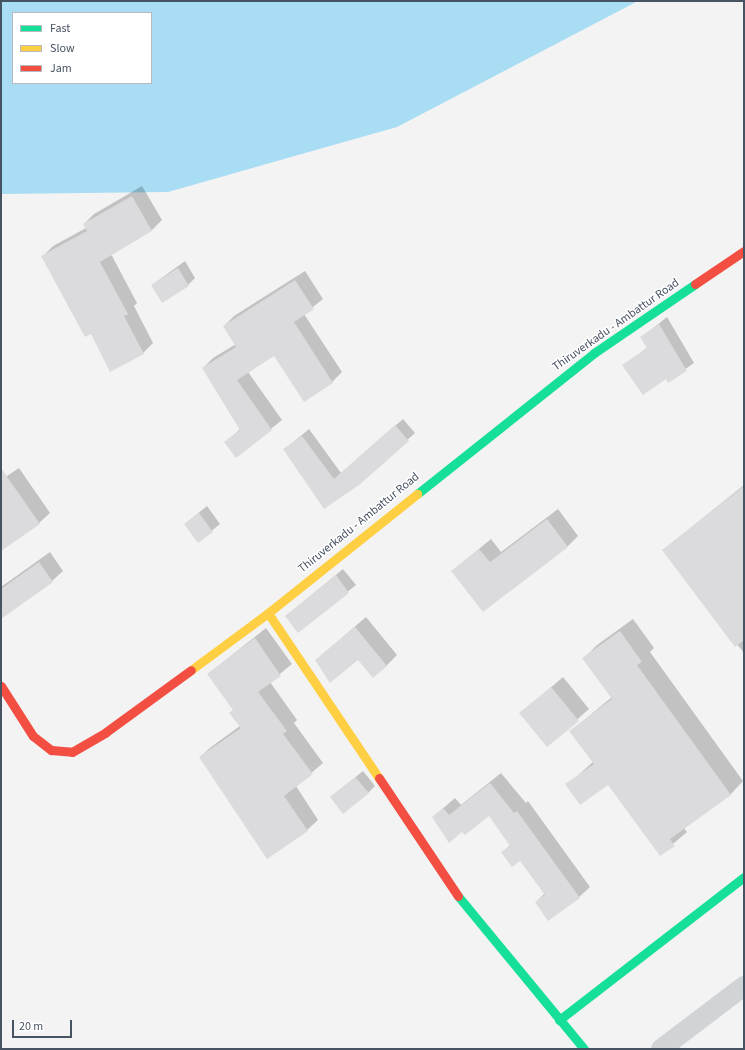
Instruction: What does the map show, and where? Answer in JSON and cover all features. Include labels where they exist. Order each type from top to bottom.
[{"type":"main road","name":"Thiruverkadu - Ambattur Road","points":[[1,686],[33,736],[51,750],[72,752],[106,732],[268,613],[594,352],[744,251]]},
{"type":"main road","points":[[268,613],[460,899],[584,1049]]},
{"type":"main road","points":[[559,1020],[744,877]]},
{"type":"street","points":[[661,1049],[744,986]]},
{"type":"water","points":[[1,1],[638,1],[397,127],[168,192],[1,194]]},
{"type":"building","points":[[132,196],[152,231],[100,262],[128,314],[124,316],[144,354],[110,372],[91,334],[85,337],[41,256],[87,231],[83,224]]},
{"type":"building","points":[[178,268],[189,286],[162,303],[151,285]]},
{"type":"building","points":[[295,280],[314,309],[294,322],[333,383],[304,402],[274,356],[237,380],[272,430],[236,458],[224,442],[240,430],[202,368],[236,347],[223,326]]},
{"type":"building","points":[[659,324],[687,371],[668,383],[666,379],[643,395],[622,365],[647,348],[640,337]]},
{"type":"building","points":[[395,425],[409,441],[359,485],[324,509],[283,449],[302,436],[334,479]]},
{"type":"building","points":[[1,468],[40,524],[1,551]]},
{"type":"building","points":[[744,486],[744,640],[735,647],[662,550]]},
{"type":"building","points":[[199,513],[213,532],[198,543],[184,524]]},
{"type":"building","points":[[547,519],[568,547],[483,612],[451,571],[479,549],[490,562]]},
{"type":"building","points":[[39,562],[53,582],[1,619],[1,589]]},
{"type":"building","points":[[336,575],[349,593],[298,633],[285,616]]},
{"type":"building","points":[[355,627],[387,666],[373,678],[358,660],[330,683],[315,660]]},
{"type":"building","points":[[620,631],[642,662],[637,665],[731,795],[670,839],[675,846],[660,856],[608,785],[580,805],[565,784],[594,764],[569,731],[612,699],[582,658]]},
{"type":"building","points":[[255,638],[281,676],[258,692],[287,731],[283,734],[313,774],[284,796],[308,831],[267,859],[199,757],[241,728],[229,713],[233,710],[207,674]]},
{"type":"building","points":[[551,687],[579,721],[547,747],[519,713]]},
{"type":"building","points":[[355,777],[369,793],[343,814],[330,797]]},
{"type":"building","points":[[490,783],[514,813],[517,811],[580,898],[548,921],[535,902],[545,895],[520,861],[512,867],[501,852],[510,846],[489,816],[465,835],[462,832],[449,843],[432,817],[443,808],[449,815]]},
{"type":"traffic: fast","points":[[417,494],[594,353],[695,284]]},
{"type":"traffic: fast","points":[[559,1020],[744,877]]},
{"type":"traffic: fast","points":[[458,896],[584,1049]]},
{"type":"traffic: slow","points":[[191,670],[268,613],[417,494]]},
{"type":"traffic: slow","points":[[268,613],[379,778]]},
{"type":"traffic: jam","points":[[695,284],[744,251]]},
{"type":"traffic: jam","points":[[1,686],[33,736],[51,750],[72,752],[106,732],[191,670]]},
{"type":"traffic: jam","points":[[379,778],[458,896]]}]
